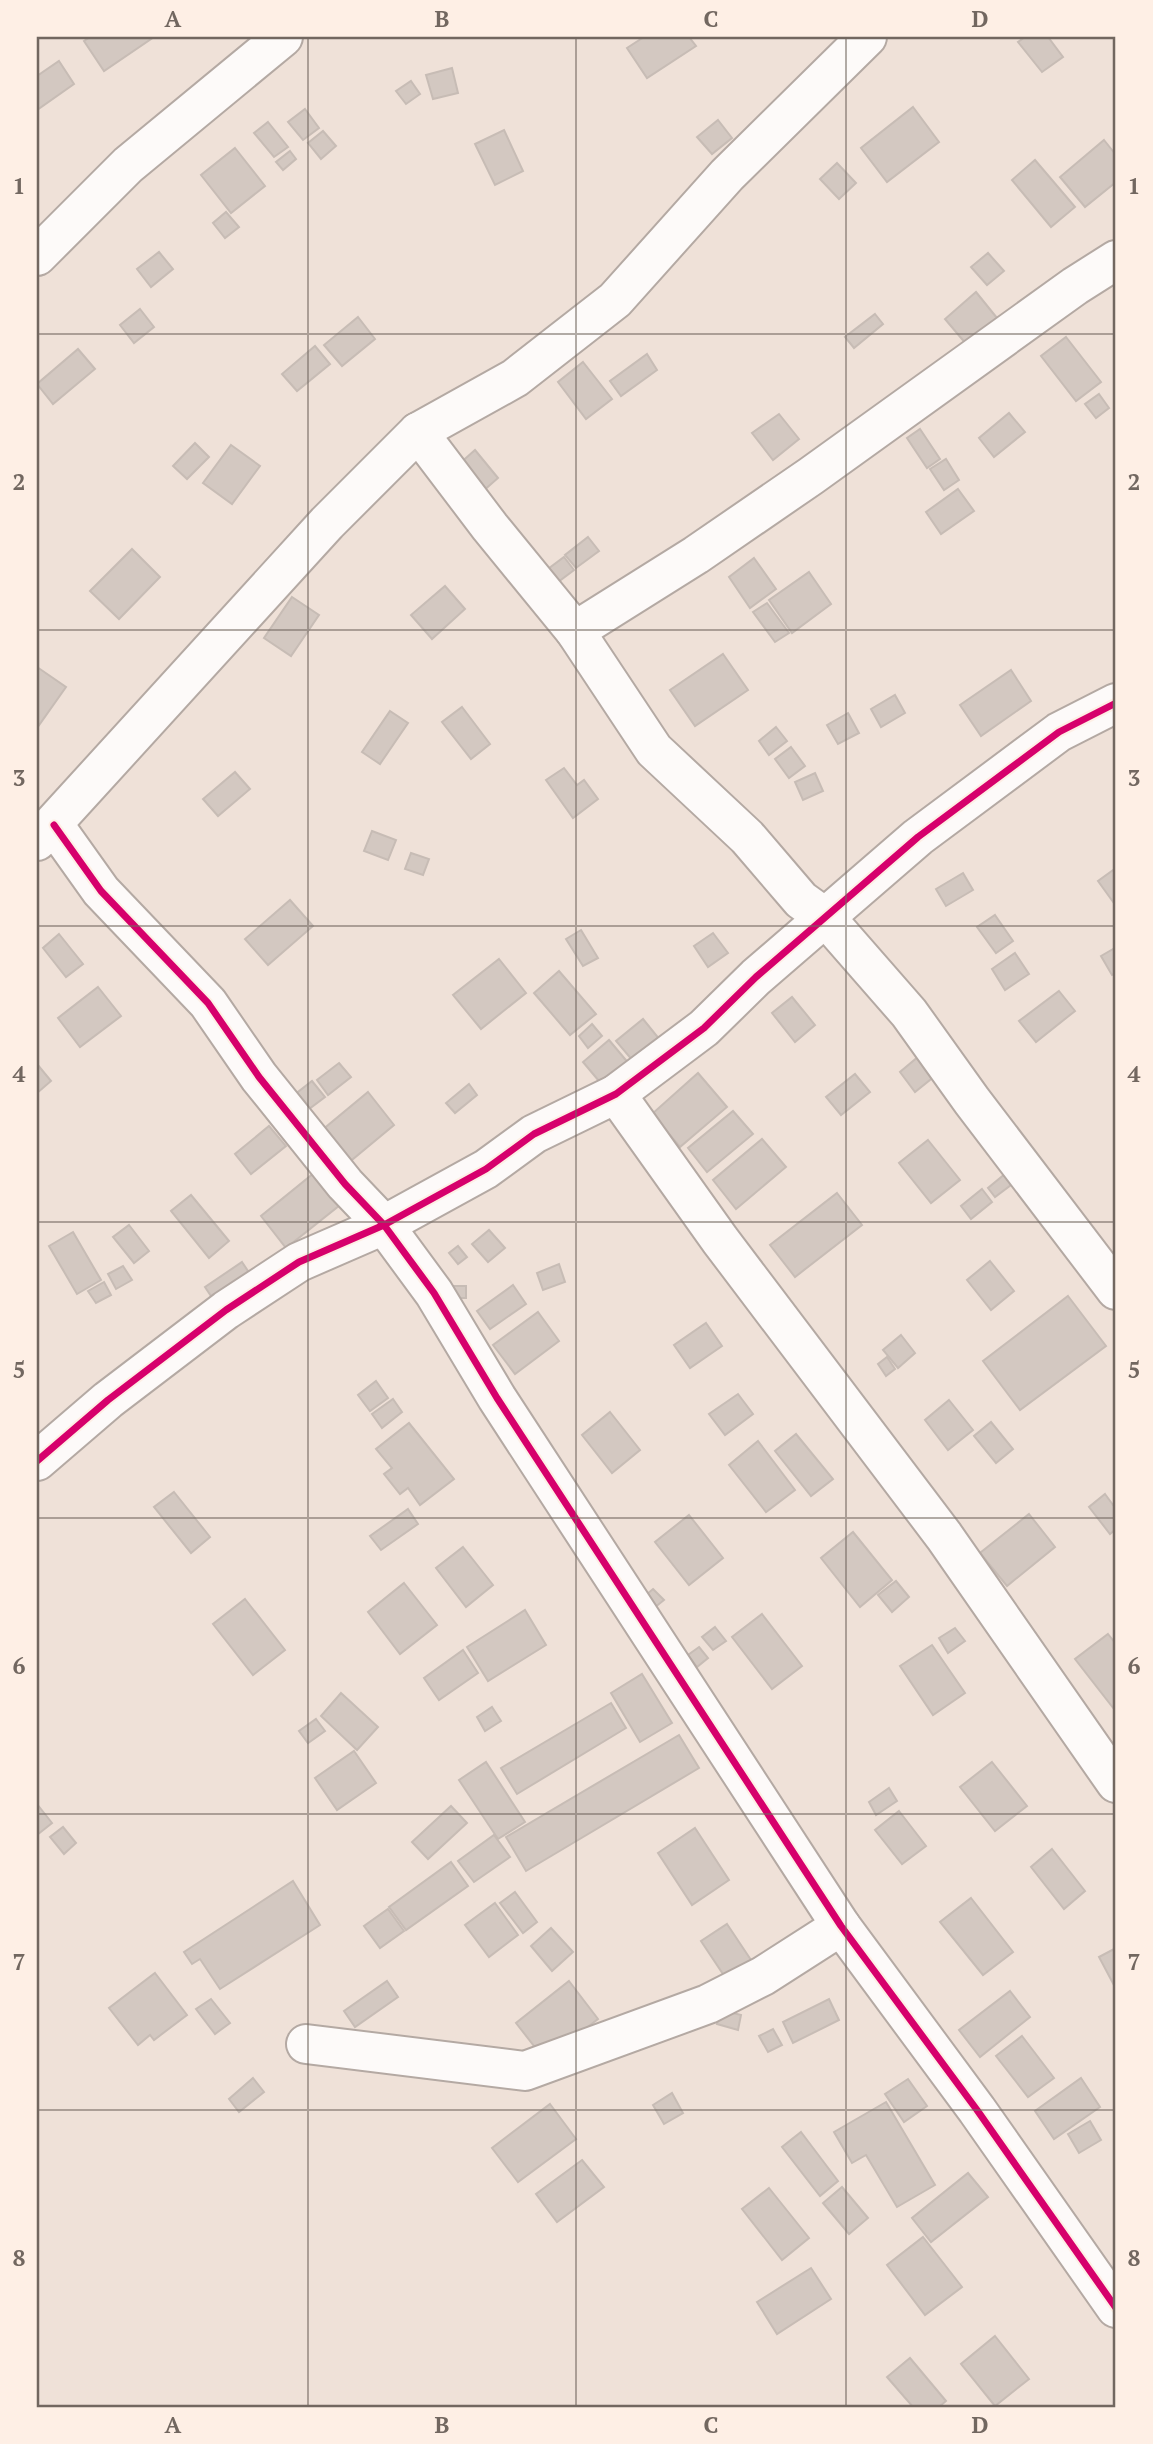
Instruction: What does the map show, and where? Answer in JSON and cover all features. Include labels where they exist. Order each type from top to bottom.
[{"type":"street","points":[[37,256],[128,165],[283,37]]},
{"type":"street","points":[[867,37],[727,175],[615,300],[515,378],[418,432],[327,523],[45,833],[208,1003],[259,1077],[345,1184],[384,1225],[434,1293],[497,1398],[841,1926],[977,2110],[1116,2308]]},
{"type":"street","points":[[575,631],[696,555],[811,476],[1075,286],[1116,260]]},
{"type":"street","points":[[418,432],[490,527],[575,631],[653,750],[747,837],[801,900],[826,918],[909,1013],[972,1101],[1116,1290]]},
{"type":"street","points":[[37,1461],[108,1400],[226,1310],[299,1262],[384,1225],[486,1169],[534,1134],[616,1094],[704,1028],[756,977],[918,837],[1059,732],[1116,703]]},
{"type":"street","points":[[616,1094],[720,1240],[944,1536],[1116,1783]]},
{"type":"street","points":[[306,2044],[525,2071],[708,2004],[763,1976],[841,1926]]},
{"type":"building","points":[[90,37],[154,37],[104,71],[84,41]]},
{"type":"building","points":[[644,37],[689,37],[696,46],[647,78],[627,48]]},
{"type":"building","points":[[1025,37],[1048,37],[1063,57],[1042,72],[1018,42]]},
{"type":"building","points":[[59,61],[74,84],[37,110],[37,76]]},
{"type":"building","points":[[452,68],[458,93],[433,99],[426,75]]},
{"type":"building","points":[[411,81],[420,94],[406,104],[396,91]]},
{"type":"building","points":[[913,107],[939,142],[887,182],[861,148]]},
{"type":"building","points":[[305,109],[319,128],[303,140],[288,122]]},
{"type":"building","points":[[718,120],[732,138],[712,154],[697,137]]},
{"type":"building","points":[[268,122],[288,147],[274,157],[254,133]]},
{"type":"building","points":[[504,130],[523,171],[495,185],[475,144]]},
{"type":"building","points":[[323,131],[336,146],[321,159],[308,143]]},
{"type":"building","points":[[1104,140],[1116,155],[1116,182],[1085,207],[1060,177]]},
{"type":"building","points":[[235,148],[265,186],[231,213],[201,175]]},
{"type":"building","points":[[290,151],[296,159],[283,170],[276,162]]},
{"type":"building","points":[[1035,160],[1075,207],[1051,227],[1012,180]]},
{"type":"building","points":[[837,163],[856,183],[839,199],[820,179]]},
{"type":"building","points":[[226,212],[239,227],[225,238],[213,223]]},
{"type":"building","points":[[159,252],[173,269],[151,287],[137,269]]},
{"type":"building","points":[[988,253],[1004,271],[987,285],[971,267]]},
{"type":"building","points":[[976,292],[997,318],[967,345],[945,319]]},
{"type":"building","points":[[140,309],[154,327],[134,343],[120,325]]},
{"type":"building","points":[[875,314],[883,324],[854,348],[845,337]]},
{"type":"building","points":[[358,317],[375,339],[342,366],[324,345]]},
{"type":"building","points":[[1066,337],[1101,382],[1076,401],[1041,356]]},
{"type":"building","points":[[315,346],[330,364],[297,391],[282,374]]},
{"type":"building","points":[[78,349],[95,369],[53,404],[37,384]]},
{"type":"building","points":[[647,354],[657,370],[621,396],[610,381]]},
{"type":"building","points":[[583,362],[612,399],[586,419],[558,382]]},
{"type":"building","points":[[1099,394],[1109,408],[1096,418],[1085,404]]},
{"type":"building","points":[[1009,413],[1025,432],[994,457],[979,438]]},
{"type":"building","points":[[779,414],[799,439],[773,460],[752,433]]},
{"type":"building","points":[[920,429],[940,459],[927,468],[907,438]]},
{"type":"building","points":[[195,443],[209,457],[187,479],[173,466]]},
{"type":"building","points":[[231,445],[260,466],[232,504],[203,483]]},
{"type":"building","points":[[475,450],[498,478],[482,492],[458,465]]},
{"type":"building","points":[[946,459],[959,480],[944,490],[930,469]]},
{"type":"building","points":[[958,489],[974,511],[941,534],[926,512]]},
{"type":"building","points":[[588,537],[599,551],[576,568],[565,555]]},
{"type":"building","points":[[132,549],[160,577],[119,619],[90,591]]},
{"type":"building","points":[[564,557],[574,570],[558,582],[548,569]]},
{"type":"building","points":[[754,558],[776,589],[750,608],[729,577]]},
{"type":"building","points":[[809,572],[831,604],[792,633],[769,600]]},
{"type":"building","points":[[445,586],[465,609],[432,639],[411,615]]},
{"type":"building","points":[[292,597],[319,615],[291,656],[264,638]]},
{"type":"building","points":[[767,603],[789,633],[775,642],[753,612]]},
{"type":"building","points":[[723,654],[748,690],[695,726],[670,690]]},
{"type":"building","points":[[37,667],[66,687],[37,728]]},
{"type":"building","points":[[1011,670],[1031,701],[981,736],[960,705]]},
{"type":"building","points":[[895,695],[905,713],[881,727],[871,709]]},
{"type":"building","points":[[462,707],[490,744],[471,759],[442,722]]},
{"type":"building","points":[[390,711],[408,723],[380,764],[362,752]]},
{"type":"building","points":[[848,713],[859,733],[838,744],[827,725]]},
{"type":"building","points":[[776,727],[787,741],[769,755],[759,741]]},
{"type":"building","points":[[791,747],[805,766],[789,778],[775,759]]},
{"type":"building","points":[[564,768],[577,785],[584,780],[598,799],[573,818],[546,780]]},
{"type":"building","points":[[235,772],[250,789],[218,816],[203,799]]},
{"type":"building","points":[[815,773],[823,791],[803,800],[795,782]]},
{"type":"building","points":[[372,831],[396,840],[388,860],[364,851]]},
{"type":"building","points":[[411,853],[429,859],[423,875],[405,869]]},
{"type":"building","points":[[1116,868],[1116,906],[1098,881]]},
{"type":"building","points":[[963,873],[973,890],[946,906],[936,889]]},
{"type":"building","points":[[290,900],[313,926],[268,965],[245,939]]},
{"type":"building","points":[[995,915],[1013,941],[996,953],[977,927]]},
{"type":"building","points":[[581,930],[598,958],[583,966],[566,939]]},
{"type":"building","points":[[713,933],[728,953],[708,967],[694,946]]},
{"type":"building","points":[[59,934],[83,964],[66,977],[43,948]]},
{"type":"building","points":[[1115,948],[1116,973],[1112,975],[1101,956]]},
{"type":"building","points":[[1015,953],[1029,974],[1005,990],[992,969]]},
{"type":"building","points":[[499,959],[526,993],[481,1029],[453,995]]},
{"type":"building","points":[[559,971],[596,1014],[570,1035],[534,993]]},
{"type":"building","points":[[98,987],[121,1016],[80,1047],[58,1018]]},
{"type":"building","points":[[1059,991],[1075,1011],[1036,1042],[1019,1021]]},
{"type":"building","points":[[792,997],[815,1025],[795,1042],[772,1013]]},
{"type":"building","points":[[643,1019],[665,1046],[639,1068],[616,1041]]},
{"type":"building","points":[[592,1024],[602,1036],[588,1048],[579,1036]]},
{"type":"building","points":[[609,1040],[630,1065],[604,1087],[583,1062]]},
{"type":"building","points":[[925,1051],[941,1071],[915,1092],[900,1072]]},
{"type":"building","points":[[339,1063],[351,1077],[328,1095],[317,1080]]},
{"type":"building","points":[[37,1064],[51,1081],[37,1093]]},
{"type":"building","points":[[698,1073],[727,1107],[680,1147],[652,1114]]},
{"type":"building","points":[[855,1074],[870,1092],[841,1115],[826,1097]]},
{"type":"building","points":[[312,1081],[325,1097],[301,1115],[289,1099]]},
{"type":"building","points":[[469,1084],[477,1095],[455,1113],[446,1103]]},
{"type":"building","points":[[368,1092],[394,1125],[341,1169],[315,1136]]},
{"type":"building","points":[[733,1111],[753,1134],[707,1172],[688,1148]]},
{"type":"building","points":[[269,1126],[286,1146],[251,1174],[235,1154]]},
{"type":"building","points":[[762,1139],[786,1167],[736,1209],[713,1180]]},
{"type":"building","points":[[928,1140],[960,1180],[931,1203],[899,1163]]},
{"type":"building","points":[[1011,1169],[1019,1179],[995,1197],[988,1188]]},
{"type":"building","points":[[314,1173],[340,1205],[286,1248],[261,1216]]},
{"type":"building","points":[[982,1189],[992,1202],[971,1219],[961,1206]]},
{"type":"building","points":[[837,1193],[862,1225],[795,1277],[770,1245]]},
{"type":"building","points":[[191,1195],[229,1241],[209,1258],[171,1211]]},
{"type":"building","points":[[129,1225],[149,1251],[134,1263],[113,1237]]},
{"type":"building","points":[[489,1230],[505,1248],[488,1262],[472,1244]]},
{"type":"building","points":[[73,1232],[101,1280],[77,1294],[49,1246]]},
{"type":"building","points":[[458,1246],[467,1257],[458,1264],[449,1253]]},
{"type":"building","points":[[990,1261],[1014,1291],[991,1310],[967,1280]]},
{"type":"building","points":[[242,1262],[254,1280],[217,1305],[205,1287]]},
{"type":"building","points":[[559,1264],[565,1282],[543,1290],[537,1273]]},
{"type":"building","points":[[123,1266],[132,1280],[116,1289],[108,1274]]},
{"type":"building","points":[[104,1282],[111,1295],[96,1303],[88,1291]]},
{"type":"building","points":[[513,1285],[526,1304],[490,1329],[477,1311]]},
{"type":"building","points":[[453,1286],[466,1286],[466,1298],[453,1298]]},
{"type":"building","points":[[1068,1296],[1106,1346],[1020,1410],[983,1361]]},
{"type":"building","points":[[538,1312],[559,1341],[515,1374],[493,1345]]},
{"type":"building","points":[[706,1323],[722,1346],[690,1368],[674,1345]]},
{"type":"building","points":[[901,1335],[915,1353],[898,1368],[883,1350]]},
{"type":"building","points":[[887,1357],[895,1369],[886,1376],[878,1364]]},
{"type":"building","points":[[376,1381],[388,1398],[370,1411],[358,1395]]},
{"type":"building","points":[[738,1394],[753,1414],[725,1435],[709,1414]]},
{"type":"building","points":[[393,1399],[402,1412],[382,1428],[372,1414]]},
{"type":"building","points":[[949,1400],[973,1430],[948,1450],[925,1420]]},
{"type":"building","points":[[610,1412],[640,1450],[612,1473],[582,1435]]},
{"type":"building","points":[[991,1422],[1013,1449],[996,1463],[974,1436]]},
{"type":"building","points":[[409,1423],[454,1479],[420,1505],[408,1488],[400,1494],[384,1474],[392,1468],[376,1449]]},
{"type":"building","points":[[796,1434],[833,1479],[811,1496],[775,1451]]},
{"type":"building","points":[[758,1441],[795,1490],[766,1512],[729,1465]]},
{"type":"building","points":[[174,1492],[210,1537],[191,1553],[154,1507]]},
{"type":"building","points":[[1105,1494],[1116,1509],[1116,1529],[1110,1534],[1089,1507]]},
{"type":"building","points":[[408,1509],[418,1524],[381,1550],[370,1536]]},
{"type":"building","points":[[1029,1514],[1055,1547],[1007,1586],[980,1553]]},
{"type":"building","points":[[689,1515],[723,1558],[689,1585],[655,1542]]},
{"type":"building","points":[[853,1532],[892,1580],[860,1607],[821,1558]]},
{"type":"building","points":[[463,1547],[493,1585],[466,1607],[436,1568]]},
{"type":"building","points":[[896,1581],[909,1597],[892,1612],[878,1595]]},
{"type":"building","points":[[404,1583],[437,1625],[400,1654],[368,1612]]},
{"type":"building","points":[[653,1589],[664,1600],[649,1612],[640,1600]]},
{"type":"building","points":[[245,1599],[285,1650],[253,1675],[213,1624]]},
{"type":"building","points":[[525,1610],[546,1645],[488,1681],[467,1647]]},
{"type":"building","points":[[762,1614],[802,1666],[772,1689],[732,1637]]},
{"type":"building","points":[[715,1627],[726,1641],[713,1650],[702,1637]]},
{"type":"building","points":[[955,1628],[965,1641],[948,1653],[939,1638]]},
{"type":"building","points":[[1108,1634],[1116,1644],[1114,1709],[1075,1659]]},
{"type":"building","points":[[932,1645],[965,1693],[933,1715],[900,1666]]},
{"type":"building","points":[[699,1647],[708,1658],[697,1667],[688,1655]]},
{"type":"building","points":[[463,1650],[478,1673],[439,1700],[424,1678]]},
{"type":"building","points":[[642,1674],[672,1723],[640,1742],[611,1693]]},
{"type":"building","points":[[341,1693],[378,1727],[357,1750],[321,1716]]},
{"type":"building","points":[[611,1703],[626,1728],[517,1794],[501,1768]]},
{"type":"building","points":[[492,1707],[501,1721],[485,1731],[477,1717]]},
{"type":"building","points":[[316,1719],[325,1731],[308,1743],[299,1731]]},
{"type":"building","points":[[679,1735],[699,1768],[526,1871],[506,1837]]},
{"type":"building","points":[[354,1751],[376,1783],[337,1810],[315,1778]]},
{"type":"building","points":[[486,1762],[525,1822],[498,1839],[459,1780]]},
{"type":"building","points":[[992,1762],[1027,1806],[995,1831],[960,1787]]},
{"type":"building","points":[[889,1788],[897,1801],[876,1815],[869,1802]]},
{"type":"building","points":[[37,1804],[52,1823],[37,1835]]},
{"type":"building","points":[[451,1806],[467,1823],[428,1859],[412,1842]]},
{"type":"building","points":[[899,1811],[926,1846],[902,1864],[875,1830]]},
{"type":"building","points":[[63,1827],[76,1843],[64,1854],[50,1837]]},
{"type":"building","points":[[695,1828],[729,1880],[692,1905],[658,1853]]},
{"type":"building","points":[[494,1835],[510,1857],[474,1882],[458,1861]]},
{"type":"building","points":[[1052,1849],[1085,1891],[1064,1909],[1031,1867]]},
{"type":"building","points":[[451,1862],[468,1886],[406,1930],[389,1907]]},
{"type":"building","points":[[293,1881],[320,1925],[220,1989],[200,1959],[192,1964],[184,1952]]},
{"type":"building","points":[[515,1892],[537,1922],[523,1933],[500,1903]]},
{"type":"building","points":[[971,1898],[1013,1952],[983,1975],[940,1922]]},
{"type":"building","points":[[495,1903],[518,1935],[489,1957],[465,1925]]},
{"type":"building","points":[[388,1909],[404,1931],[380,1948],[364,1926]]},
{"type":"building","points":[[727,1924],[757,1969],[731,1986],[701,1941]]},
{"type":"building","points":[[551,1928],[573,1952],[552,1971],[531,1946]]},
{"type":"building","points":[[1116,1948],[1116,1989],[1099,1957]]},
{"type":"building","points":[[155,1973],[187,2015],[154,2040],[150,2035],[138,2045],[109,2008]]},
{"type":"building","points":[[387,1981],[398,1997],[355,2027],[344,2011]]},
{"type":"building","points":[[569,1981],[598,2019],[545,2060],[516,2023]]},
{"type":"building","points":[[1010,1991],[1030,2017],[980,2057],[959,2030]]},
{"type":"building","points":[[211,1999],[230,2023],[215,2034],[196,2009]]},
{"type":"building","points":[[829,1999],[839,2020],[793,2043],[783,2022]]},
{"type":"building","points":[[721,2010],[741,2015],[738,2030],[717,2024]]},
{"type":"building","points":[[773,2029],[782,2045],[768,2052],[759,2036]]},
{"type":"building","points":[[1022,2036],[1054,2078],[1028,2097],[996,2056]]},
{"type":"building","points":[[253,2078],[264,2092],[239,2112],[229,2099]]},
{"type":"building","points":[[1081,2078],[1100,2107],[1054,2139],[1035,2111]]},
{"type":"building","points":[[908,2079],[927,2106],[904,2122],[885,2094]]},
{"type":"building","points":[[672,2093],[683,2113],[664,2124],[653,2105]]},
{"type":"building","points":[[886,2102],[935,2185],[897,2207],[866,2155],[852,2163],[834,2132]]},
{"type":"building","points":[[550,2104],[576,2139],[518,2182],[492,2148]]},
{"type":"building","points":[[1090,2121],[1101,2140],[1079,2153],[1068,2134]]},
{"type":"building","points":[[801,2132],[838,2181],[820,2196],[782,2147]]},
{"type":"building","points":[[582,2160],[604,2187],[557,2222],[536,2194]]},
{"type":"building","points":[[968,2173],[988,2197],[931,2242],[912,2218]]},
{"type":"building","points":[[842,2187],[868,2218],[849,2234],[823,2203]]},
{"type":"building","points":[[769,2188],[809,2238],[782,2260],[742,2209]]},
{"type":"building","points":[[923,2237],[962,2287],[925,2315],[887,2265]]},
{"type":"building","points":[[811,2268],[831,2299],[777,2334],[757,2302]]},
{"type":"building","points":[[995,2336],[1029,2379],[995,2406],[961,2364]]},
{"type":"building","points":[[910,2358],[946,2401],[939,2407],[913,2407],[887,2377]]},
{"type":"cycle path","points":[[37,1461],[108,1400],[226,1310],[299,1262],[384,1225],[486,1169],[534,1134],[616,1094],[704,1028],[756,977],[918,837],[1059,732],[1116,703]]},
{"type":"cycle path","points":[[54,825],[101,891],[208,1003],[259,1077],[345,1184],[384,1225],[434,1293],[497,1398],[841,1926],[977,2110],[1116,2308]]}]
